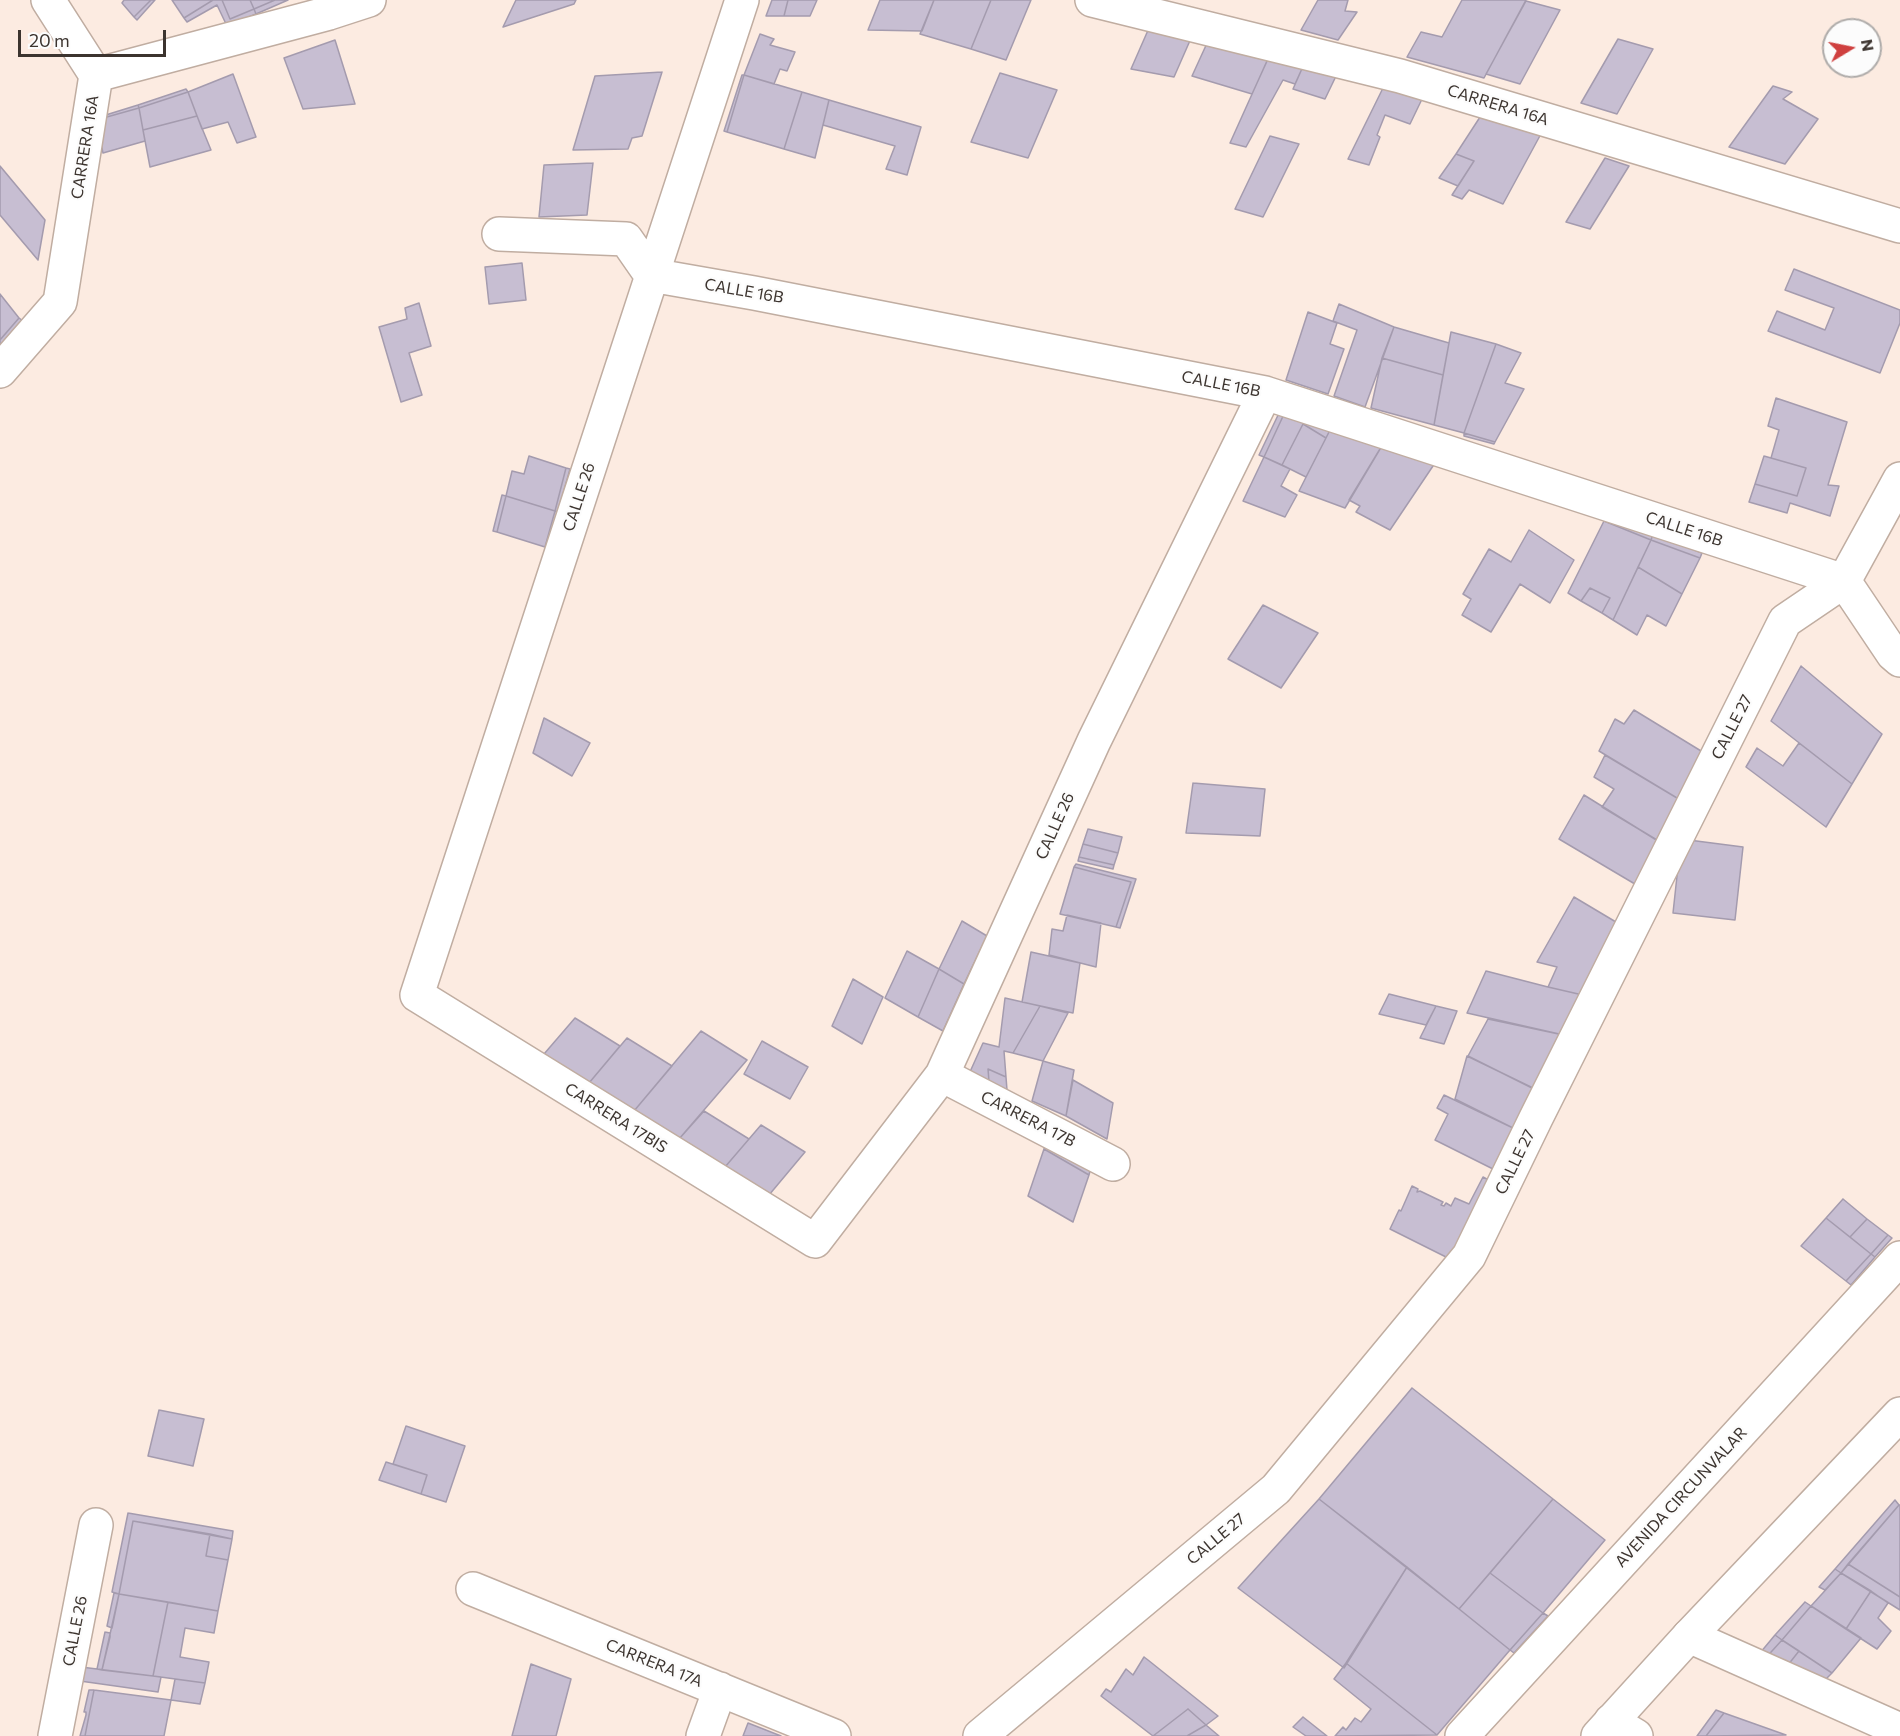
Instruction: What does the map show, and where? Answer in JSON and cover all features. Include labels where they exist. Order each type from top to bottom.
[{"type":"street","points":[[48,0],[96,75]]},
{"type":"street","name":"CARRERA 16A","points":[[0,371],[60,302],[96,75],[369,0]]},
{"type":"street","name":"CALLE 26","points":[[417,995],[742,0]]},
{"type":"street","name":"CARRERA 16A","points":[[1092,0],[1400,76],[1900,226]]},
{"type":"street","points":[[499,234],[627,239],[651,275]]},
{"type":"street","name":"CALLE 16B","points":[[651,275],[1265,393],[1844,582]]},
{"type":"street","name":"CALLE 26","points":[[815,1241],[942,1075],[1085,760],[1265,393]]},
{"type":"street","name":"CALLE 27","points":[[980,1736],[1276,1489],[1469,1256],[1785,621],[1844,582],[1900,479]]},
{"type":"street","points":[[1844,582],[1893,654],[1900,660]]},
{"type":"street","name":"CARRERA 17BIS","points":[[417,995],[815,1241]]},
{"type":"street","name":"CARRERA 17B","points":[[942,1075],[1113,1164]]},
{"type":"street","name":"AVENIDA CIRCUNVALAR","points":[[1462,1736],[1900,1258]]},
{"type":"street","points":[[1615,1731],[1689,1636],[1900,1414]]},
{"type":"street","name":"CALLE 26","points":[[55,1736],[96,1525]]},
{"type":"street","name":"CARRERA 17A","points":[[473,1589],[834,1736]]},
{"type":"street","points":[[1689,1636],[1900,1730]]},
{"type":"street","points":[[703,1736],[720,1689]]},
{"type":"building","points":[[124,0],[151,0],[134,17],[122,3]]},
{"type":"building","points":[[151,0],[155,0],[137,20],[134,17]]},
{"type":"building","points":[[172,0],[213,0],[184,18]]},
{"type":"building","points":[[213,0],[222,0],[230,19],[254,9],[256,14],[227,26],[217,5],[187,22],[184,18]]},
{"type":"building","points":[[222,0],[250,0],[254,9],[230,19]]},
{"type":"building","points":[[250,0],[275,0],[254,9]]},
{"type":"building","points":[[275,0],[288,0],[256,14],[254,9]]},
{"type":"building","points":[[516,0],[576,0],[574,4],[503,27]]},
{"type":"building","points":[[772,0],[788,0],[784,16],[766,16]]},
{"type":"building","points":[[788,0],[817,0],[810,16],[784,16]]},
{"type":"building","points":[[880,0],[934,0],[922,31],[868,30]]},
{"type":"building","points":[[934,0],[991,0],[971,49],[920,34]]},
{"type":"building","points":[[991,0],[1031,0],[1006,60],[971,49]]},
{"type":"building","points":[[1318,0],[1348,0],[1345,11],[1357,12],[1338,40],[1301,30]]},
{"type":"building","points":[[1462,0],[1526,0],[1484,78],[1407,57],[1421,32],[1442,37]]},
{"type":"building","points":[[1526,1],[1560,10],[1520,84],[1486,74]]},
{"type":"building","points":[[1149,28],[1192,36],[1174,77],[1131,69]]},
{"type":"building","points":[[760,34],[774,39],[770,45],[795,52],[787,71],[780,69],[774,84],[744,75]]},
{"type":"building","points":[[1618,39],[1653,49],[1617,114],[1581,103]]},
{"type":"building","points":[[335,40],[355,104],[303,109],[284,58]]},
{"type":"building","points":[[1208,41],[1268,59],[1252,94],[1192,76]]},
{"type":"building","points":[[1271,52],[1305,62],[1295,84],[1283,80],[1246,147],[1230,143]]},
{"type":"building","points":[[1305,62],[1338,72],[1325,99],[1293,89]]},
{"type":"building","points":[[662,72],[642,136],[632,138],[628,149],[573,150],[595,76]]},
{"type":"building","points":[[1000,73],[1057,90],[1028,158],[971,142]]},
{"type":"building","points":[[233,74],[256,137],[237,143],[228,122],[202,129],[188,92]]},
{"type":"building","points":[[742,75],[744,75],[727,132],[724,131]]},
{"type":"building","points":[[744,75],[802,92],[784,149],[727,132]]},
{"type":"building","points":[[1384,86],[1423,97],[1410,124],[1385,115],[1377,135],[1380,137],[1369,165],[1348,159]]},
{"type":"building","points":[[1773,86],[1792,92],[1783,99],[1818,119],[1785,164],[1729,147]]},
{"type":"building","points":[[186,89],[188,92],[139,108],[138,105]]},
{"type":"building","points":[[188,92],[197,116],[143,130],[139,108]]},
{"type":"building","points":[[802,92],[829,100],[815,158],[784,149]]},
{"type":"building","points":[[829,100],[921,127],[907,175],[886,169],[895,146],[823,125]]},
{"type":"building","points":[[138,105],[139,108],[96,120],[96,118]]},
{"type":"building","points":[[139,108],[145,141],[103,153],[96,120]]},
{"type":"building","points":[[1482,114],[1542,132],[1503,204],[1469,190],[1462,199],[1452,195],[1474,161],[1456,154]]},
{"type":"building","points":[[197,116],[211,150],[150,167],[143,130]]},
{"type":"building","points":[[1270,136],[1299,144],[1263,217],[1235,209]]},
{"type":"building","points":[[1456,154],[1474,161],[1458,186],[1439,178]]},
{"type":"building","points":[[1605,158],[1629,166],[1590,229],[1566,222]]},
{"type":"building","points":[[593,163],[587,215],[539,217],[544,165]]},
{"type":"building","points":[[0,166],[45,220],[38,260],[0,215]]},
{"type":"building","points":[[522,263],[526,300],[489,304],[485,267]]},
{"type":"building","points":[[1794,269],[1900,310],[1900,323],[1880,373],[1768,331],[1777,311],[1825,330],[1834,308],[1785,290]]},
{"type":"building","points":[[0,294],[19,318],[0,340]]},
{"type":"building","points":[[419,303],[431,346],[409,353],[422,395],[401,402],[379,327],[407,319],[405,308]]},
{"type":"building","points":[[1339,304],[1394,327],[1365,407],[1334,396],[1357,330],[1333,321]]},
{"type":"building","points":[[1308,312],[1337,323],[1330,344],[1344,349],[1328,394],[1286,380]]},
{"type":"building","points":[[19,318],[23,321],[0,346],[0,340]]},
{"type":"building","points":[[1394,327],[1449,343],[1443,375],[1382,358]]},
{"type":"building","points":[[1451,332],[1496,344],[1464,433],[1434,425]]},
{"type":"building","points":[[1496,344],[1521,353],[1505,383],[1524,389],[1495,442],[1464,433]]},
{"type":"building","points":[[1382,358],[1443,375],[1434,425],[1371,408]]},
{"type":"building","points":[[1776,398],[1847,422],[1828,485],[1839,486],[1830,516],[1790,503],[1787,513],[1749,502],[1755,484],[1797,496],[1806,468],[1771,458],[1779,430],[1768,426]]},
{"type":"building","points":[[1280,411],[1285,412],[1264,457],[1259,455]]},
{"type":"building","points":[[1285,412],[1304,422],[1282,465],[1264,457]]},
{"type":"building","points":[[1304,422],[1330,430],[1326,438],[1303,424]]},
{"type":"building","points":[[1303,424],[1326,438],[1306,477],[1282,465]]},
{"type":"building","points":[[1330,430],[1383,444],[1345,508],[1299,491]]},
{"type":"building","points":[[1464,433],[1495,442],[1494,444],[1464,436]]},
{"type":"building","points":[[1383,444],[1435,463],[1390,530],[1356,512],[1360,506],[1349,500]]},
{"type":"building","points":[[529,456],[566,468],[555,511],[506,496],[512,471],[524,474]]},
{"type":"building","points":[[1764,456],[1806,468],[1797,496],[1755,484]]},
{"type":"building","points":[[1264,457],[1290,469],[1281,486],[1297,495],[1285,517],[1243,501]]},
{"type":"building","points":[[566,468],[570,469],[558,512],[555,511]]},
{"type":"building","points":[[502,495],[506,496],[497,532],[493,531]]},
{"type":"building","points":[[506,496],[555,511],[545,547],[497,532]]},
{"type":"building","points":[[555,511],[558,512],[549,548],[545,547]]},
{"type":"building","points":[[1606,516],[1653,534],[1651,540],[1604,521]]},
{"type":"building","points":[[1604,521],[1651,540],[1613,620],[1602,613],[1610,598],[1590,588],[1581,601],[1568,593]]},
{"type":"building","points":[[1529,530],[1574,560],[1550,603],[1520,584],[1491,632],[1462,615],[1471,599],[1463,594],[1489,549],[1511,562]]},
{"type":"building","points":[[1653,534],[1702,553],[1700,558],[1651,540]]},
{"type":"building","points":[[1651,540],[1700,558],[1682,594],[1638,567]]},
{"type":"building","points":[[1638,567],[1682,594],[1666,626],[1647,615],[1637,635],[1613,620]]},
{"type":"building","points":[[1590,588],[1610,598],[1602,613],[1581,601]]},
{"type":"building","points":[[1263,605],[1318,633],[1281,688],[1228,659]]},
{"type":"building","points":[[1801,666],[1882,734],[1852,784],[1771,721]]},
{"type":"building","points":[[1634,710],[1706,754],[1682,801],[1599,751],[1615,719],[1624,724]]},
{"type":"building","points":[[544,718],[590,743],[572,776],[533,753]]},
{"type":"building","points":[[1799,743],[1852,784],[1826,827],[1746,767],[1757,748],[1783,766]]},
{"type":"building","points":[[1605,755],[1682,801],[1662,843],[1602,807],[1614,789],[1594,777]]},
{"type":"building","points":[[1193,783],[1265,789],[1260,836],[1186,833]]},
{"type":"building","points":[[1584,795],[1666,846],[1645,890],[1559,839]]},
{"type":"building","points":[[1088,829],[1122,837],[1118,853],[1083,844]]},
{"type":"building","points":[[1681,839],[1743,847],[1735,920],[1673,913]]},
{"type":"building","points":[[1083,844],[1118,853],[1114,865],[1079,857]]},
{"type":"building","points":[[1079,857],[1114,865],[1113,869],[1078,861]]},
{"type":"building","points":[[1076,864],[1136,879],[1120,928],[1116,927],[1131,882],[1074,867]]},
{"type":"building","points":[[1074,867],[1131,882],[1116,927],[1060,914]]},
{"type":"building","points":[[1574,897],[1626,928],[1587,996],[1548,987],[1557,967],[1537,962]]},
{"type":"building","points":[[1067,915],[1101,923],[1096,967],[1049,955],[1052,929],[1063,931]]},
{"type":"building","points":[[962,921],[987,936],[964,984],[939,969]]},
{"type":"building","points":[[907,951],[939,969],[918,1017],[885,998]]},
{"type":"building","points":[[1031,952],[1080,963],[1073,1013],[1022,1002]]},
{"type":"building","points":[[939,969],[964,984],[943,1031],[918,1017]]},
{"type":"building","points":[[1486,971],[1587,996],[1568,1036],[1467,1013]]},
{"type":"building","points":[[853,979],[883,997],[862,1044],[832,1026]]},
{"type":"building","points":[[1389,994],[1436,1006],[1426,1025],[1379,1014]]},
{"type":"building","points":[[1005,998],[1040,1006],[1013,1053],[1004,1051],[1006,1077],[988,1069],[989,1082],[969,1074],[983,1043],[999,1047]]},
{"type":"building","points":[[1040,1006],[1068,1013],[1043,1061],[1013,1053]]},
{"type":"building","points":[[1436,1006],[1457,1011],[1444,1044],[1420,1038]]},
{"type":"building","points":[[575,1018],[620,1046],[589,1083],[544,1054]]},
{"type":"building","points":[[1488,1019],[1568,1036],[1540,1092],[1468,1056]]},
{"type":"building","points":[[701,1031],[747,1060],[679,1139],[634,1111]]},
{"type":"building","points":[[627,1038],[672,1066],[634,1111],[589,1083]]},
{"type":"building","points":[[762,1041],[808,1067],[790,1099],[744,1074]]},
{"type":"building","points":[[1467,1056],[1533,1088],[1513,1128],[1455,1099]]},
{"type":"building","points":[[1043,1061],[1074,1070],[1066,1116],[1032,1101]]},
{"type":"building","points":[[988,1069],[1006,1077],[1007,1090],[989,1082]]},
{"type":"building","points":[[1073,1080],[1113,1103],[1107,1139],[1066,1116]]},
{"type":"building","points":[[1444,1095],[1513,1128],[1493,1169],[1435,1140],[1448,1114],[1437,1108]]},
{"type":"building","points":[[704,1111],[749,1139],[725,1167],[679,1139]]},
{"type":"building","points":[[761,1125],[805,1152],[769,1195],[725,1167]]},
{"type":"building","points":[[1045,1144],[1090,1171],[1089,1175],[1044,1149]]},
{"type":"building","points":[[1044,1149],[1089,1175],[1073,1222],[1028,1196]]},
{"type":"building","points":[[1483,1177],[1496,1184],[1452,1260],[1390,1229],[1412,1186],[1418,1189],[1417,1192],[1420,1191],[1443,1202],[1441,1205],[1444,1206],[1446,1203],[1451,1206],[1455,1198],[1469,1204]]},
{"type":"building","points":[[1843,1199],[1867,1219],[1850,1237],[1826,1218]]},
{"type":"building","points":[[1826,1218],[1871,1254],[1846,1281],[1801,1246]]},
{"type":"building","points":[[1867,1219],[1888,1235],[1871,1254],[1850,1237]]},
{"type":"building","points":[[1888,1235],[1892,1238],[1875,1257],[1871,1254]]},
{"type":"building","points":[[1871,1254],[1875,1257],[1851,1285],[1846,1281]]},
{"type":"building","points":[[1412,1388],[1553,1499],[1459,1609],[1319,1499]]},
{"type":"building","points":[[159,1410],[204,1419],[193,1466],[148,1456]]},
{"type":"building","points":[[406,1426],[465,1446],[446,1502],[421,1494],[427,1475],[393,1464]]},
{"type":"building","points":[[386,1462],[427,1475],[421,1494],[379,1480]]},
{"type":"building","points":[[1319,1499],[1407,1567],[1344,1668],[1238,1588]]},
{"type":"building","points":[[1553,1499],[1605,1540],[1543,1613],[1490,1573]]},
{"type":"building","points":[[1895,1500],[1899,1505],[1841,1573],[1835,1569]]},
{"type":"building","points":[[1900,1505],[1900,1597],[1848,1564]]},
{"type":"building","points":[[128,1513],[233,1531],[232,1539],[133,1521],[119,1594],[112,1592]]},
{"type":"building","points":[[133,1521],[210,1534],[206,1556],[228,1560],[218,1611],[119,1594]]},
{"type":"building","points":[[210,1534],[232,1539],[228,1560],[206,1556]]},
{"type":"building","points":[[1848,1564],[1900,1597],[1900,1610],[1841,1573]]},
{"type":"building","points":[[1407,1567],[1510,1650],[1437,1735],[1346,1663]]},
{"type":"building","points":[[1835,1569],[1841,1573],[1825,1590],[1819,1587]]},
{"type":"building","points":[[1490,1573],[1543,1613],[1510,1650],[1459,1609]]},
{"type":"building","points":[[1841,1573],[1871,1591],[1846,1629],[1811,1606]]},
{"type":"building","points":[[1871,1591],[1888,1603],[1878,1618],[1891,1631],[1877,1649],[1846,1629]]},
{"type":"building","points":[[114,1593],[119,1594],[112,1628],[107,1626]]},
{"type":"building","points":[[119,1594],[168,1602],[153,1676],[102,1670]]},
{"type":"building","points":[[168,1602],[218,1611],[214,1633],[185,1628],[180,1657],[209,1662],[205,1683],[153,1676]]},
{"type":"building","points":[[1805,1602],[1811,1606],[1782,1640],[1775,1635]]},
{"type":"building","points":[[1811,1606],[1861,1638],[1832,1673],[1782,1640]]},
{"type":"building","points":[[1543,1613],[1548,1616],[1514,1653],[1510,1650]]},
{"type":"building","points":[[105,1632],[110,1633],[110,1637],[102,1670],[97,1669]]},
{"type":"building","points":[[1775,1635],[1782,1640],[1762,1662],[1755,1659]]},
{"type":"building","points":[[1782,1640],[1799,1651],[1784,1670],[1762,1662]]},
{"type":"building","points":[[1799,1651],[1832,1673],[1821,1684],[1784,1670]]},
{"type":"building","points":[[1144,1657],[1218,1716],[1206,1725],[1188,1709],[1153,1736],[1101,1696],[1106,1689],[1111,1692],[1126,1669],[1133,1675]]},
{"type":"building","points":[[1346,1663],[1437,1735],[1335,1736],[1343,1727],[1346,1730],[1355,1718],[1361,1722],[1371,1709],[1334,1679]]},
{"type":"building","points":[[531,1664],[571,1679],[556,1736],[512,1736]]},
{"type":"building","points":[[81,1667],[161,1677],[158,1692],[80,1681]]},
{"type":"building","points":[[175,1679],[205,1683],[200,1704],[171,1700]]},
{"type":"building","points":[[89,1690],[94,1690],[85,1736],[80,1736],[86,1715],[84,1712]]},
{"type":"building","points":[[94,1690],[171,1700],[164,1736],[85,1736]]},
{"type":"building","points":[[1188,1709],[1206,1725],[1187,1736],[1153,1736]]},
{"type":"building","points":[[1716,1710],[1724,1713],[1706,1736],[1697,1736]]},
{"type":"building","points":[[1724,1713],[1786,1735],[1706,1736]]},
{"type":"building","points":[[1303,1717],[1327,1736],[1306,1736],[1293,1727]]},
{"type":"building","points":[[748,1723],[781,1736],[743,1736]]},
{"type":"building","points":[[1206,1725],[1219,1736],[1187,1736]]}]
